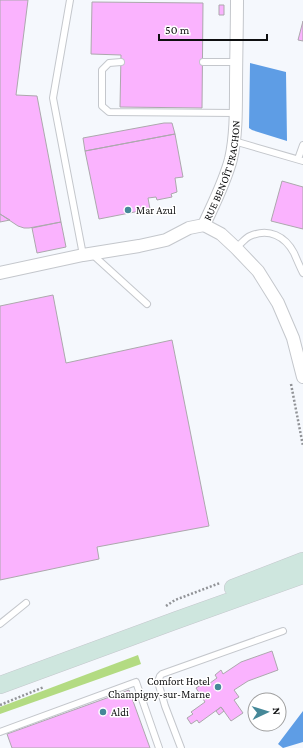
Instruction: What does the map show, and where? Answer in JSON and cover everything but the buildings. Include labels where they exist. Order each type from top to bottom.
[{"type":"main road","points":[[0,685],[228,602],[281,576],[303,561]]},
{"type":"main road","points":[[228,602],[268,582],[303,569]]},
{"type":"main road","points":[[177,620],[231,588],[281,576],[303,575]]},
{"type":"street","name":"RUE BENOÎT FRACHON","points":[[0,272],[166,240],[189,228],[204,225],[220,192],[227,173],[234,141],[236,113],[237,0]]},
{"type":"street","points":[[204,225],[221,234],[258,271],[278,303],[293,338],[303,377]]},
{"type":"lane","points":[[70,0],[53,98],[87,255],[147,304]]},
{"type":"lane","points":[[121,62],[109,63],[102,70],[102,106],[109,112],[236,113]]},
{"type":"lane","points":[[203,62],[236,62]]},
{"type":"lane","points":[[234,141],[300,160],[303,145]]},
{"type":"lane","points":[[236,248],[249,236],[261,233],[271,233],[281,237],[293,252],[303,273]]},
{"type":"lane","points":[[0,624],[26,603]]},
{"type":"lane","points":[[181,748],[165,706],[158,682],[160,676],[283,631]]},
{"type":"lane","points":[[0,732],[136,682],[159,748]]},
{"type":"path","points":[[290,380],[303,446]]},
{"type":"path","points":[[162,608],[175,600],[226,581]]},
{"type":"green space","points":[[138,655],[141,664],[0,714],[0,707]]},
{"type":"water","points":[[250,63],[286,72],[287,141],[249,128]]},
{"type":"water","points":[[303,711],[303,742],[283,748],[278,744]]},
{"type":"place","name":"Mar Azul","points":[[128,210]]},
{"type":"place","name":"Comfort Hotel Champigny-sur-Marne","points":[[218,687]]},
{"type":"place","name":"Aldi","points":[[103,712]]}]
